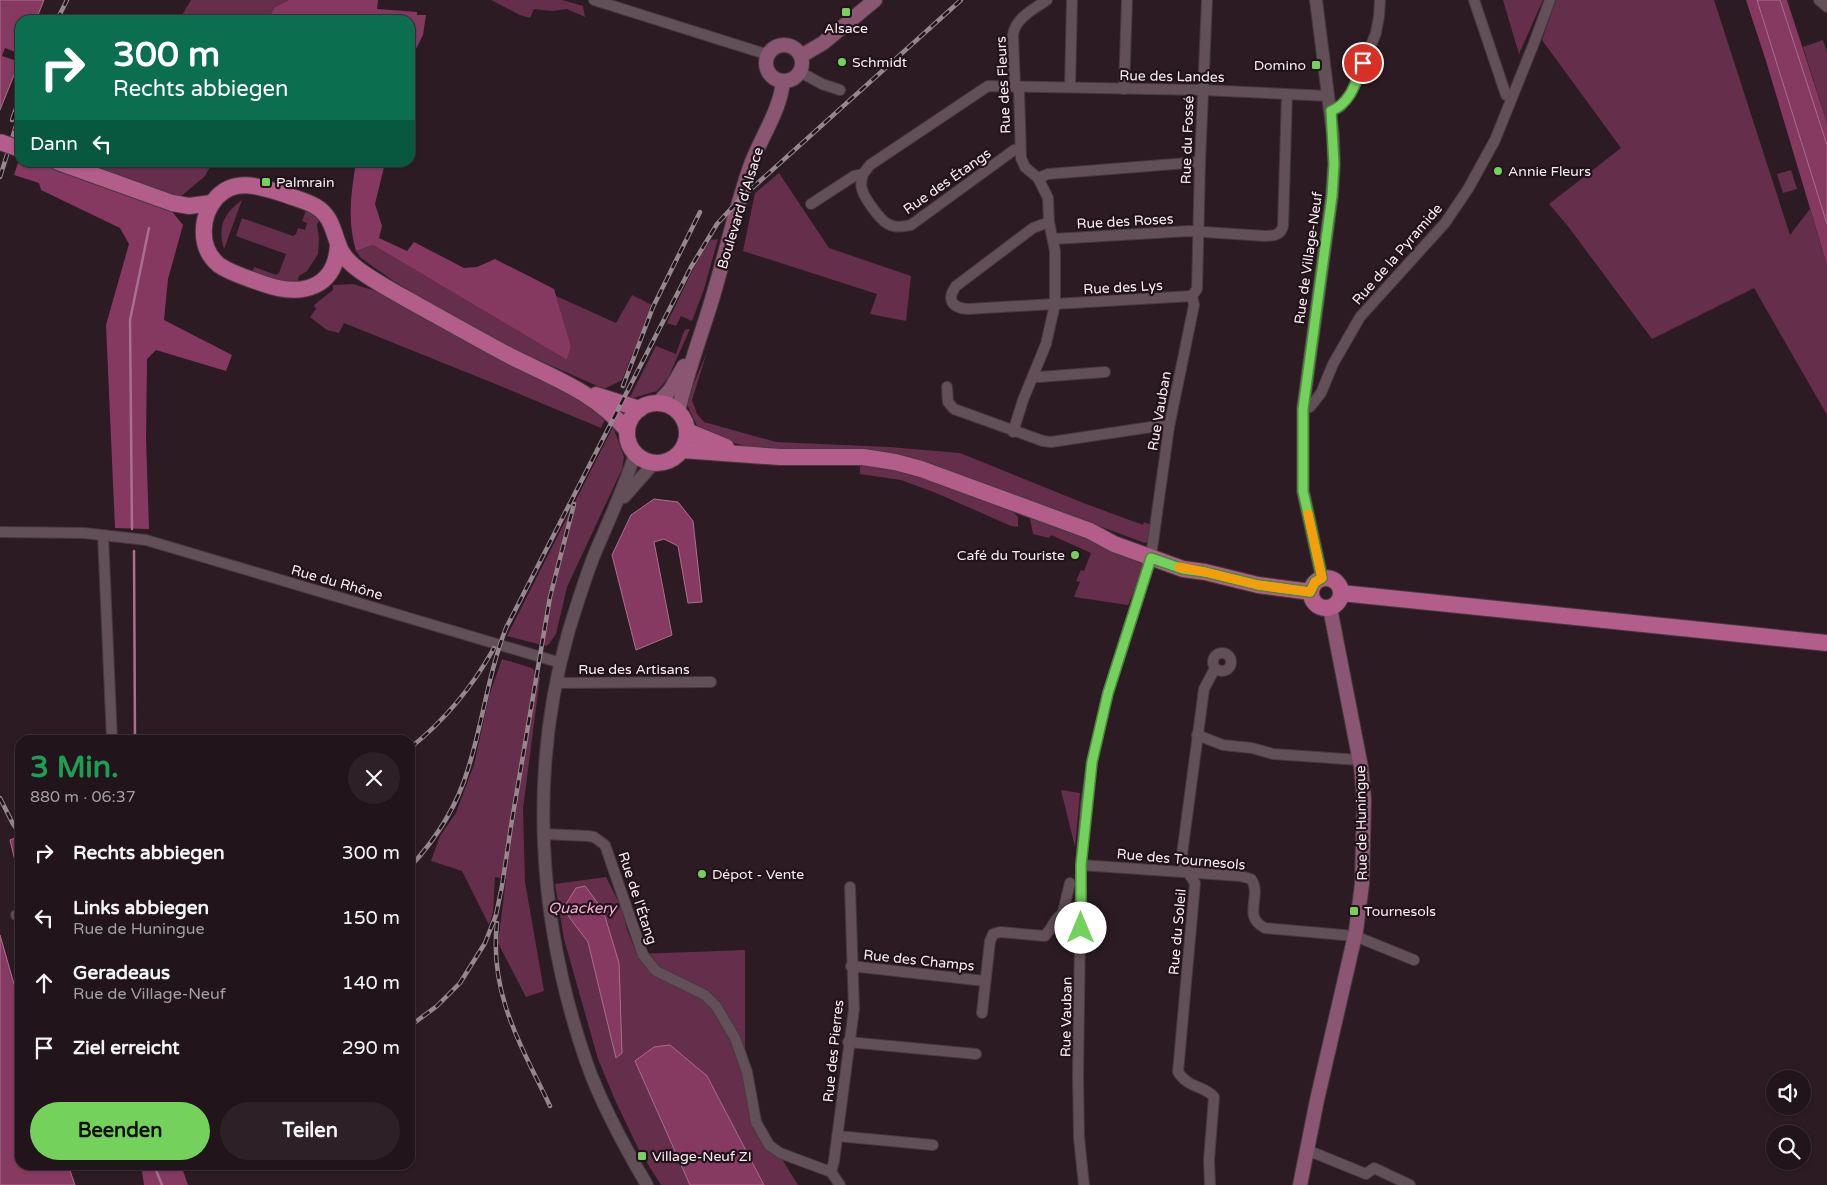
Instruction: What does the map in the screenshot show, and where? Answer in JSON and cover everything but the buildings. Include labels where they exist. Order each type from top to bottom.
[{"type":"main road","points":[[801,56],[823,44],[875,0]]},
{"type":"main road","points":[[784,46],[794,48],[801,56],[800,72],[793,79],[778,80],[769,72],[767,67],[768,55],[775,48],[784,46]]},
{"type":"main road","name":"Boulevard d'Alsace","points":[[678,412],[749,169],[763,135],[777,109],[782,95],[783,81]]},
{"type":"main road","points":[[0,142],[15,147]]},
{"type":"main road","points":[[72,167],[172,203],[190,213],[203,228]]},
{"type":"main road","points":[[338,244],[334,263],[326,276],[312,288],[287,290],[242,276],[224,268],[210,254],[204,239],[203,228],[205,218],[212,203],[219,195],[230,188],[240,185],[258,186],[317,207],[330,220],[342,253],[349,262],[370,278],[478,340],[575,387],[640,409]]},
{"type":"main road","points":[[172,203],[189,206],[212,203]]},
{"type":"main road","points":[[326,276],[335,273],[345,273],[370,278]]},
{"type":"main road","name":"Boulevard d'Alsace","points":[[658,404],[670,390],[700,336]]},
{"type":"main road","points":[[575,387],[612,412],[627,430],[629,442],[635,454],[644,460],[654,463],[670,460],[682,450],[686,441],[687,430],[684,420],[678,412],[669,406],[658,404],[640,409],[632,418],[627,430]]},
{"type":"main road","points":[[687,430],[744,454]]},
{"type":"main road","points":[[682,450],[780,457],[863,458],[895,462],[921,469],[1090,531],[1116,535],[1151,553],[1188,562],[1205,572],[1258,585],[1310,592]]},
{"type":"main road","points":[[1322,578],[1334,580],[1340,588],[1341,593],[1338,602],[1330,608],[1320,608],[1311,597],[1310,592],[1315,582],[1322,578]]},
{"type":"main road","points":[[1341,593],[1827,643]]},
{"type":"main road","name":"Rue de Huningue","points":[[1300,1185],[1306,1150],[1355,936],[1361,899],[1363,863],[1364,799],[1360,760],[1330,608]]},
{"type":"street","points":[[594,0],[768,55]]},
{"type":"street","name":"Rue des Fleurs","points":[[1013,432],[1023,400],[1046,344],[1055,304],[1055,251],[1049,222],[1048,198],[1038,178],[1025,167],[1021,158],[1019,91],[1016,86],[1014,28],[1019,20],[1047,0]]},
{"type":"street","points":[[1070,87],[1072,0]]},
{"type":"street","points":[[1124,89],[1127,0]]},
{"type":"street","name":"Rue du Fossé","points":[[1197,280],[1206,0]]},
{"type":"street","name":"Rue de Village-Neuf","points":[[1303,409],[1332,196],[1334,164],[1331,111],[1316,0]]},
{"type":"street","points":[[1331,111],[1340,107],[1351,93],[1376,33],[1380,16],[1380,0]]},
{"type":"street","points":[[1474,0],[1506,94],[1512,97]]},
{"type":"street","name":"Rue de la Pyramide","points":[[1303,409],[1310,407],[1321,393],[1333,364],[1360,317],[1445,223],[1468,189],[1495,140],[1550,0]]},
{"type":"street","points":[[1819,0],[1827,7]]},
{"type":"street","points":[[800,72],[822,84],[840,90]]},
{"type":"street","points":[[811,204],[854,176],[863,174],[870,165],[988,86],[1016,86]]},
{"type":"street","name":"Rue des Landes","points":[[1016,86],[1203,90],[1329,96]]},
{"type":"street","name":"Rue des Roses","points":[[1053,239],[1198,231],[1265,236],[1275,235],[1282,230],[1287,94]]},
{"type":"street","name":"Rue des Étangs","points":[[863,174],[861,187],[882,220],[888,225],[897,227],[911,225],[1014,150],[1020,149]]},
{"type":"street","points":[[1038,178],[1048,174],[1200,162]]},
{"type":"street","name":"Rue des Lys","points":[[1049,222],[1033,228],[956,286],[950,294],[954,306],[968,309],[1192,296]]},
{"type":"street","name":"Rue Vauban","points":[[1084,1185],[1078,1120],[1081,865],[1092,762],[1108,693],[1151,553],[1169,427],[1194,304],[1192,296],[1197,289],[1197,280]]},
{"type":"street","points":[[1033,376],[1105,372]]},
{"type":"street","points":[[947,387],[948,402],[954,409],[1013,432],[1043,441],[1051,442],[1158,426],[1169,427]]},
{"type":"street","points":[[1303,409],[1303,491],[1322,578]]},
{"type":"street","points":[[635,454],[616,507],[580,593],[561,663],[551,713],[546,752],[543,834],[545,878],[551,923],[568,1004],[586,1062],[606,1109],[647,1185]]},
{"type":"street","points":[[616,507],[654,463]]},
{"type":"street","name":"Rue du Rhône","points":[[0,532],[66,532],[146,540],[561,663]]},
{"type":"street","points":[[103,535],[112,735]]},
{"type":"street","name":"Rue du Soleil","points":[[1210,1185],[1209,1160],[1214,1097],[1209,1091],[1197,1088],[1183,1079],[1178,1072],[1195,883],[1182,862],[1204,689],[1215,668]]},
{"type":"street","name":"Rue des Artisans","points":[[557,682],[711,682]]},
{"type":"street","points":[[1197,734],[1223,745],[1252,748],[1273,754],[1360,760]]},
{"type":"street","name":"Rue de l'Étang","points":[[543,834],[588,836],[594,837],[604,844],[642,955],[656,971],[705,995],[716,1006],[735,1038],[747,1072],[756,1122],[769,1146],[780,1153],[831,1172]]},
{"type":"street","name":"Rue des Tournesols","points":[[1081,865],[1240,876],[1251,879],[1255,884],[1253,918],[1257,924],[1265,928],[1355,936]]},
{"type":"street","points":[[982,1013],[990,941],[993,934],[1000,932],[1045,936],[1054,926],[1057,917],[1063,912],[1070,883]]},
{"type":"street","name":"Rue des Pierres","points":[[831,1172],[854,1009],[851,966],[850,887]]},
{"type":"street","points":[[1063,912],[1081,912]]},
{"type":"street","points":[[1355,936],[1414,960]]},
{"type":"street","name":"Rue des Champs","points":[[851,966],[985,981]]},
{"type":"street","points":[[848,1042],[976,1054]]},
{"type":"street","points":[[837,1136],[933,1145]]},
{"type":"street","points":[[1306,1150],[1366,1174],[1374,1168],[1410,1185]]},
{"type":"street","points":[[831,1172],[840,1185]]},
{"type":"shaded area","points":[[191,0],[289,0],[275,7],[270,15],[182,15]]},
{"type":"shaded area","points":[[289,0],[378,0],[377,9],[417,12],[417,15],[426,15],[423,35],[415,51],[415,15],[270,15],[275,7]]},
{"type":"shaded area","points":[[491,0],[562,0],[583,6],[585,17],[567,9],[552,11],[534,9],[530,18]]},
{"type":"shaded area","points":[[1503,0],[1543,0],[1519,54]]},
{"type":"shaded area","points":[[1556,0],[1714,0],[1790,235],[1810,209],[1827,265],[1827,415],[1754,288],[1652,339],[1567,225],[1549,204],[1621,148],[1542,40]]},
{"type":"shaded area","points":[[1746,0],[1787,0],[1827,123],[1827,265],[1766,61]]},
{"type":"shaded area","points":[[1823,40],[1827,52],[1827,123],[1803,47]]},
{"type":"shaded area","points":[[17,167],[50,167],[170,209],[183,225],[168,279],[164,320],[232,355],[226,371],[156,350],[147,359],[146,438],[149,529],[115,528],[106,325],[129,244],[120,228],[41,190],[39,183],[14,175]]},
{"type":"shaded area","points":[[90,167],[210,167],[205,176],[179,198]]},
{"type":"shaded area","points":[[355,167],[384,167],[375,204],[382,226],[379,238],[407,251],[414,242],[464,268],[477,267],[495,259],[554,289],[571,346],[567,360],[373,245],[356,251],[351,218],[351,196]]},
{"type":"shaded area","points":[[1791,170],[1797,189],[1783,193],[1777,174]]},
{"type":"shaded area","points":[[779,173],[829,248],[911,276],[906,321],[870,314],[877,294],[743,251],[755,193]]},
{"type":"shaded area","points":[[242,200],[224,249],[221,234],[224,221],[231,210]]},
{"type":"shaded area","points":[[307,208],[321,216],[317,225],[319,238],[318,254],[307,271],[299,276],[295,288],[251,276],[254,267],[276,275],[279,273],[286,254],[236,236],[242,218],[293,236],[298,228],[305,230],[307,223],[302,221]]},
{"type":"shaded area","points":[[718,239],[704,289],[692,321],[681,316],[676,326],[667,323],[700,255],[711,240]]},
{"type":"shaded area","points":[[373,245],[567,360],[571,346],[556,296],[616,323],[632,295],[652,305],[622,380],[604,389],[505,345],[392,280],[361,258],[356,251]]},
{"type":"shaded area","points":[[353,284],[379,292],[590,405],[605,419],[601,428],[344,323],[339,333],[327,330],[310,317],[316,309],[314,305],[333,290],[333,285]]},
{"type":"shaded area","points":[[690,329],[668,378],[657,391],[629,399],[656,346],[676,354],[684,331]]},
{"type":"shaded area","points":[[707,352],[692,400],[697,414],[704,422],[776,442],[889,447],[960,453],[1086,504],[1143,525],[1144,522],[1152,525],[1150,539],[1145,543],[1021,497],[812,452],[750,448],[708,434],[707,430],[697,426],[686,402]]},
{"type":"shaded area","points":[[613,427],[624,457],[622,469],[567,587],[556,634],[546,646],[507,636]]},
{"type":"shaded area","points":[[874,464],[898,468],[1010,509],[1018,517],[1018,527],[1011,526],[936,493],[901,480],[860,474],[860,466]]},
{"type":"shaded area","points":[[1029,514],[1137,555],[1144,563],[1143,571],[1128,605],[1074,597],[1080,582],[1076,581],[1081,570],[1084,571],[1091,553],[1051,535],[1049,538],[1033,534]]},
{"type":"shaded area","points":[[502,659],[532,668],[540,677],[523,809],[525,882],[544,991],[526,997],[498,943],[506,879],[495,877],[493,912],[489,925],[462,871],[431,861],[440,836],[456,813],[474,765],[489,696]]},
{"type":"shaded area","points":[[1061,790],[1080,793],[1075,847]]},
{"type":"shaded area","points":[[606,877],[622,909],[627,930],[637,954],[745,950],[745,1047],[749,1106],[798,1185],[764,1185],[707,1076],[635,1061],[690,1185],[661,1185],[639,1150],[598,1059],[564,939],[555,884]],"holes":[[[563,909],[619,963],[616,1058],[588,942]]]},
{"type":"shaded area","points":[[142,1170],[183,1170],[188,1185],[144,1185]]},
{"type":"water","points":[[0,0],[44,0],[38,15],[15,15],[15,72],[0,110]]},
{"type":"water","points":[[1757,0],[1780,0],[1827,145],[1827,224]]},
{"type":"water","points":[[654,499],[678,502],[693,521],[702,602],[688,603],[678,546],[664,539],[654,542],[672,635],[636,650],[612,555],[631,515]]},
{"type":"water","points":[[15,838],[15,861],[10,840]]},
{"type":"water","name":"Quackery","points":[[585,886],[603,910],[619,963],[622,1053],[616,1058],[588,942],[563,909],[576,888]]},
{"type":"water","points":[[0,935],[15,988],[15,1170],[70,1170],[75,1185],[0,1185]]},
{"type":"water","points":[[670,1045],[707,1076],[764,1185],[690,1185],[635,1061],[654,1047]]},
{"type":"pier","points":[[5,48],[15,52],[15,60],[2,56]]},
{"type":"waterway","points":[[132,529],[130,320],[149,228]]},
{"type":"waterway","points":[[134,551],[135,735]]},
{"type":"waterway","points":[[156,1170],[162,1185]]},
{"type":"railway","points":[[60,15],[67,0]]},
{"type":"railway","points":[[415,861],[445,821],[458,796],[473,751],[495,663],[506,628],[691,267],[717,224],[740,199],[961,0]]},
{"type":"railway","points":[[12,120],[15,111]]},
{"type":"railway","points":[[0,177],[15,129]]},
{"type":"railway","points":[[623,386],[653,307],[700,212]]},
{"type":"railway","points":[[415,1022],[437,1006],[460,983],[485,943],[496,915],[550,597],[574,504]]},
{"type":"railway","points":[[415,744],[457,702],[477,676],[494,648]]},
{"type":"railway","points":[[0,798],[15,827]]},
{"type":"railway","points":[[497,923],[496,949],[498,973],[503,996],[518,1040],[550,1106]]},
{"type":"slow traffic","points":[[1179,567],[1258,585],[1310,592],[1315,582],[1322,578],[1308,514]]},
{"type":"place","name":"Alsace","points":[[846,12]]},
{"type":"place","name":"Schmidt","points":[[842,62]]},
{"type":"place","name":"Domino","points":[[1316,65]]},
{"type":"place","name":"Annie Fleurs","points":[[1498,171]]},
{"type":"place","name":"Palmrain","points":[[266,182]]},
{"type":"place","name":"Café du Touriste","points":[[1075,555]]},
{"type":"place","name":"Dépot - Vente","points":[[702,874]]},
{"type":"place","name":"Tournesols","points":[[1354,911]]},
{"type":"place","name":"Village-Neuf ZI","points":[[642,1156]]},
{"type":"route","points":[[1081,928],[1081,865],[1092,762],[1108,693],[1151,558],[1183,569],[1205,572],[1258,585],[1299,591],[1310,592],[1315,582],[1322,578],[1303,491],[1304,395],[1332,196],[1334,164],[1331,111],[1340,107],[1351,93],[1363,63]]}]
